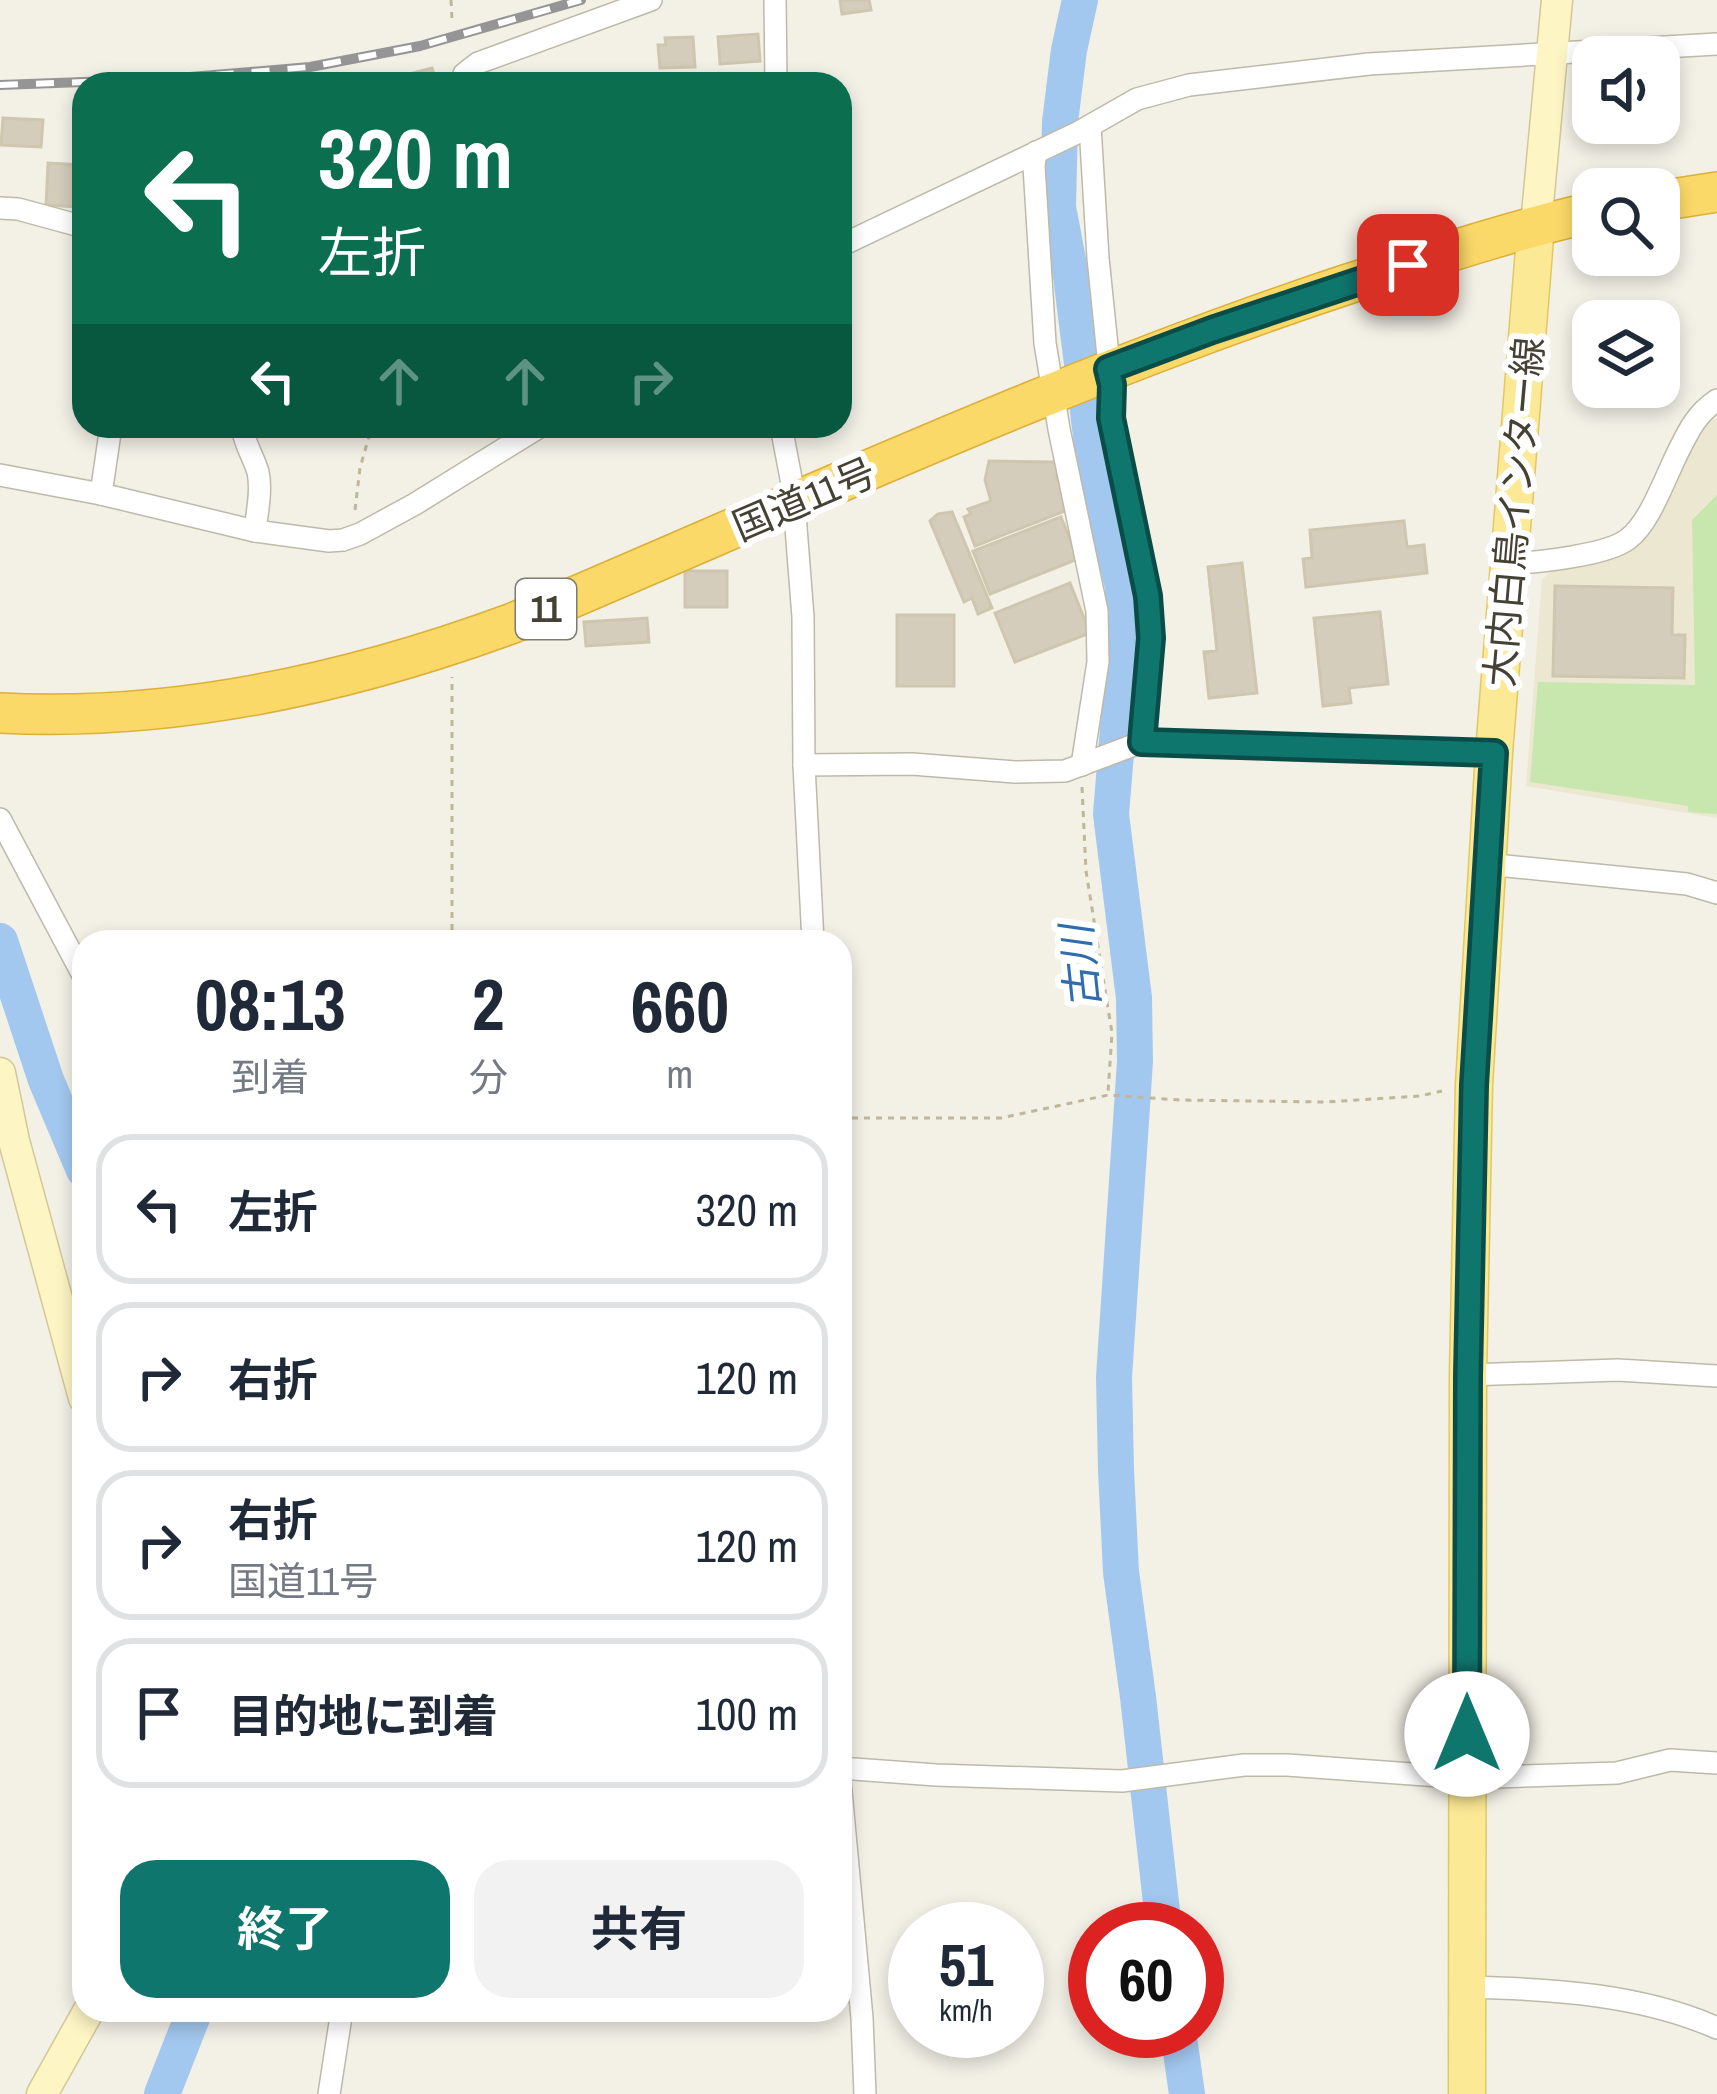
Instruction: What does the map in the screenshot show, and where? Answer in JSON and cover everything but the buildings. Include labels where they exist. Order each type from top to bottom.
[{"type":"highway","points":[[1680,198],[1717,192]]},
{"type":"highway","name":"国道11号","points":[[0,712],[127,710],[266,694],[453,645],[1105,370],[1271,310],[1572,217]]},
{"type":"main road","name":"大内白鳥インター線","points":[[1467,2094],[1468,1376],[1474,1085],[1494,753],[1536,225]]},
{"type":"street","points":[[467,72],[478,63],[651,0]]},
{"type":"street","points":[[775,0],[776,72]]},
{"type":"street","points":[[1536,225],[1557,0]]},
{"type":"street","points":[[852,240],[1137,99],[1189,86],[1369,64],[1717,44]]},
{"type":"street","points":[[1084,129],[1105,370],[1112,385],[1111,418],[1148,596],[1151,638],[1138,743]]},
{"type":"street","points":[[1039,150],[1035,185],[1044,323],[1097,610],[1098,662],[1088,763]]},
{"type":"street","points":[[0,208],[72,223]]},
{"type":"street","points":[[1510,563],[1538,563],[1612,547],[1628,539],[1643,521],[1690,427],[1717,400]]},
{"type":"street","points":[[101,494],[109,438]]},
{"type":"street","points":[[243,438],[258,472],[255,531]]},
{"type":"street","points":[[0,475],[255,531],[329,542],[360,534],[522,438]]},
{"type":"street","points":[[783,438],[794,504],[803,617],[812,930]]},
{"type":"street","points":[[804,765],[1065,771],[1138,743],[1494,753]]},
{"type":"street","points":[[0,819],[72,954]]},
{"type":"street","points":[[1486,864],[1687,884],[1717,893]]},
{"type":"street","points":[[0,1073],[72,1354]]},
{"type":"street","points":[[1468,1376],[1618,1370],[1717,1376]]},
{"type":"street","points":[[852,1769],[1123,1780],[1287,1765],[1467,1778],[1617,1773],[1670,1760],[1717,1762]]},
{"type":"street","points":[[852,1910],[865,2094]]},
{"type":"street","points":[[1468,1987],[1601,1997],[1688,2015],[1717,2028]]},
{"type":"street","points":[[42,2094],[82,2022]]},
{"type":"street","points":[[328,2094],[340,2022]]},
{"type":"path","points":[[451,0],[452,20]]},
{"type":"path","points":[[360,534],[354,519],[369,438]]},
{"type":"path","points":[[452,930],[453,645]]},
{"type":"path","points":[[1088,763],[1082,828],[1112,1033],[1108,1095]]},
{"type":"path","points":[[852,1118],[1001,1118],[1108,1095],[1326,1102],[1420,1096],[1474,1085]]},
{"type":"shaded area","points":[[1717,418],[1717,818],[1526,786],[1542,579],[1558,567],[1627,553],[1647,537],[1703,423]]},
{"type":"green space","points":[[1717,495],[1717,814],[1530,782],[1538,682],[1695,685],[1692,520]]},
{"type":"waterway","name":"古川","points":[[1080,0],[1060,122],[1058,207],[1096,476],[1123,587],[1124,656],[1111,814],[1134,998],[1135,1061],[1114,1377],[1116,1470],[1121,1572],[1161,1902]]},
{"type":"waterway","points":[[0,941],[46,1080],[72,1142]]},
{"type":"waterway","points":[[162,2094],[190,2022]]},
{"type":"waterway","name":"古川","points":[[1182,2058],[1187,2094]]},
{"type":"railway","points":[[250,72],[310,67],[420,46],[581,0]]},
{"type":"railway","points":[[0,85],[72,82]]},
{"type":"route","points":[[1408,265],[1108,369],[1111,418],[1148,596],[1151,638],[1142,742],[1494,753],[1474,1085],[1467,1734]]}]
